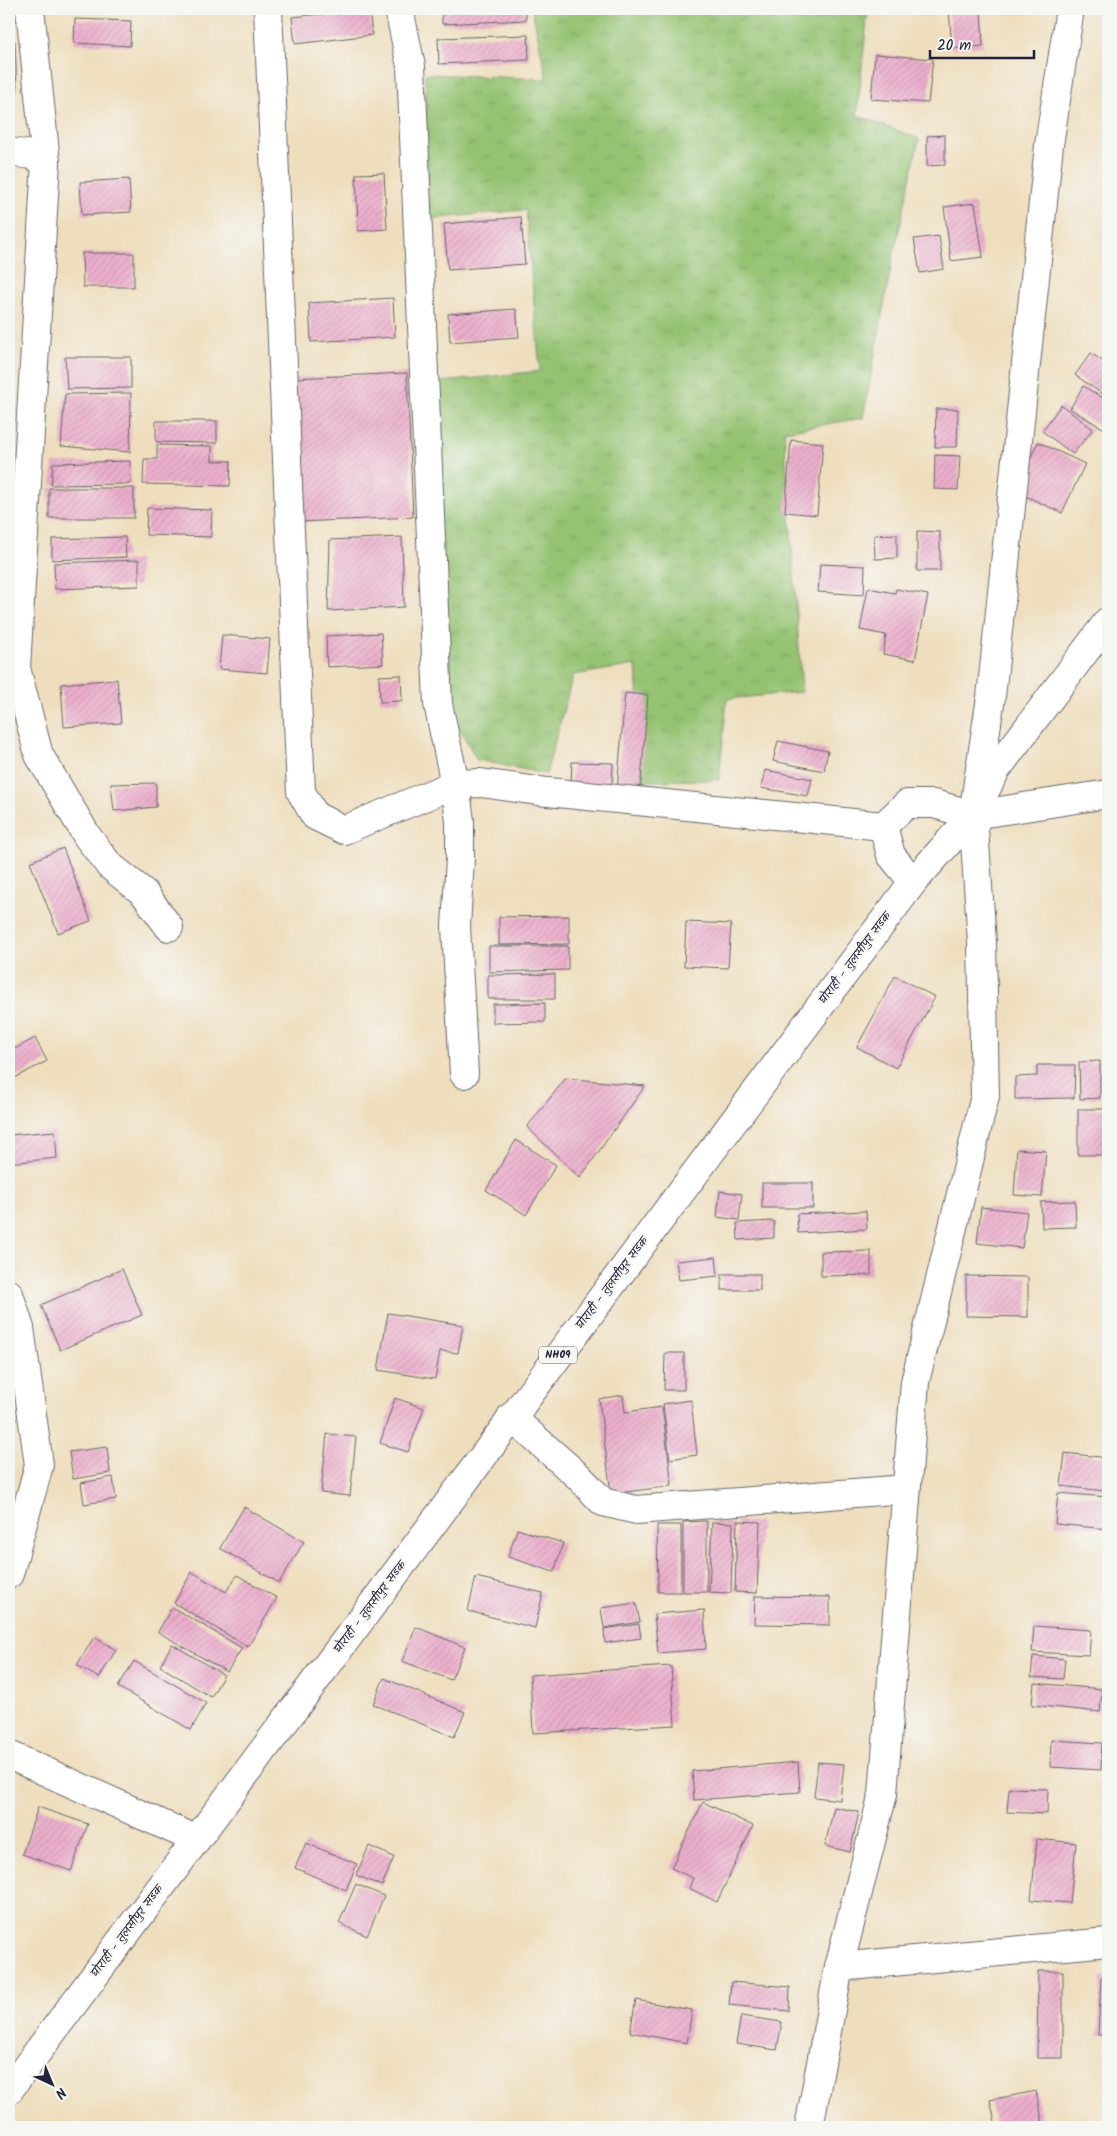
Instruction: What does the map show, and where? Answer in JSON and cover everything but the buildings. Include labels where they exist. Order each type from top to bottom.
[{"type":"street","points":[[30,9],[46,162],[16,668],[40,755],[82,828],[110,865],[144,893],[169,927]]},
{"type":"street","points":[[268,9],[301,792],[315,816],[344,830],[454,784],[481,783],[538,791],[883,826],[907,804],[934,804],[973,815],[1108,794]]},
{"type":"street","points":[[398,9],[410,66],[438,704],[460,821],[456,926],[464,1074]]},
{"type":"street","points":[[810,2127],[839,1967],[883,1794],[915,1382],[985,1096],[982,942],[973,815],[991,696],[1049,145],[1070,9]]},
{"type":"street","points":[[9,152],[32,155],[46,162]]},
{"type":"street","name":"घोराही - तुलसीपुर सडक","points":[[9,2090],[913,882],[973,815],[996,770],[1108,621]]},
{"type":"street","points":[[883,826],[892,855],[913,882]]},
{"type":"street","points":[[9,1294],[20,1328],[39,1465],[9,1574]]},
{"type":"street","points":[[511,1417],[578,1476],[603,1502],[636,1510],[906,1488]]},
{"type":"street","points":[[9,1755],[195,1839]]},
{"type":"street","points":[[839,1967],[1108,1942]]},
{"type":"green space","points":[[532,9],[868,9],[857,115],[919,139],[892,262],[863,418],[784,431],[802,692],[727,699],[719,780],[642,781],[636,665],[573,675],[546,774],[477,760],[445,702],[433,383],[540,371],[526,210],[429,219],[425,74],[547,79]]}]
